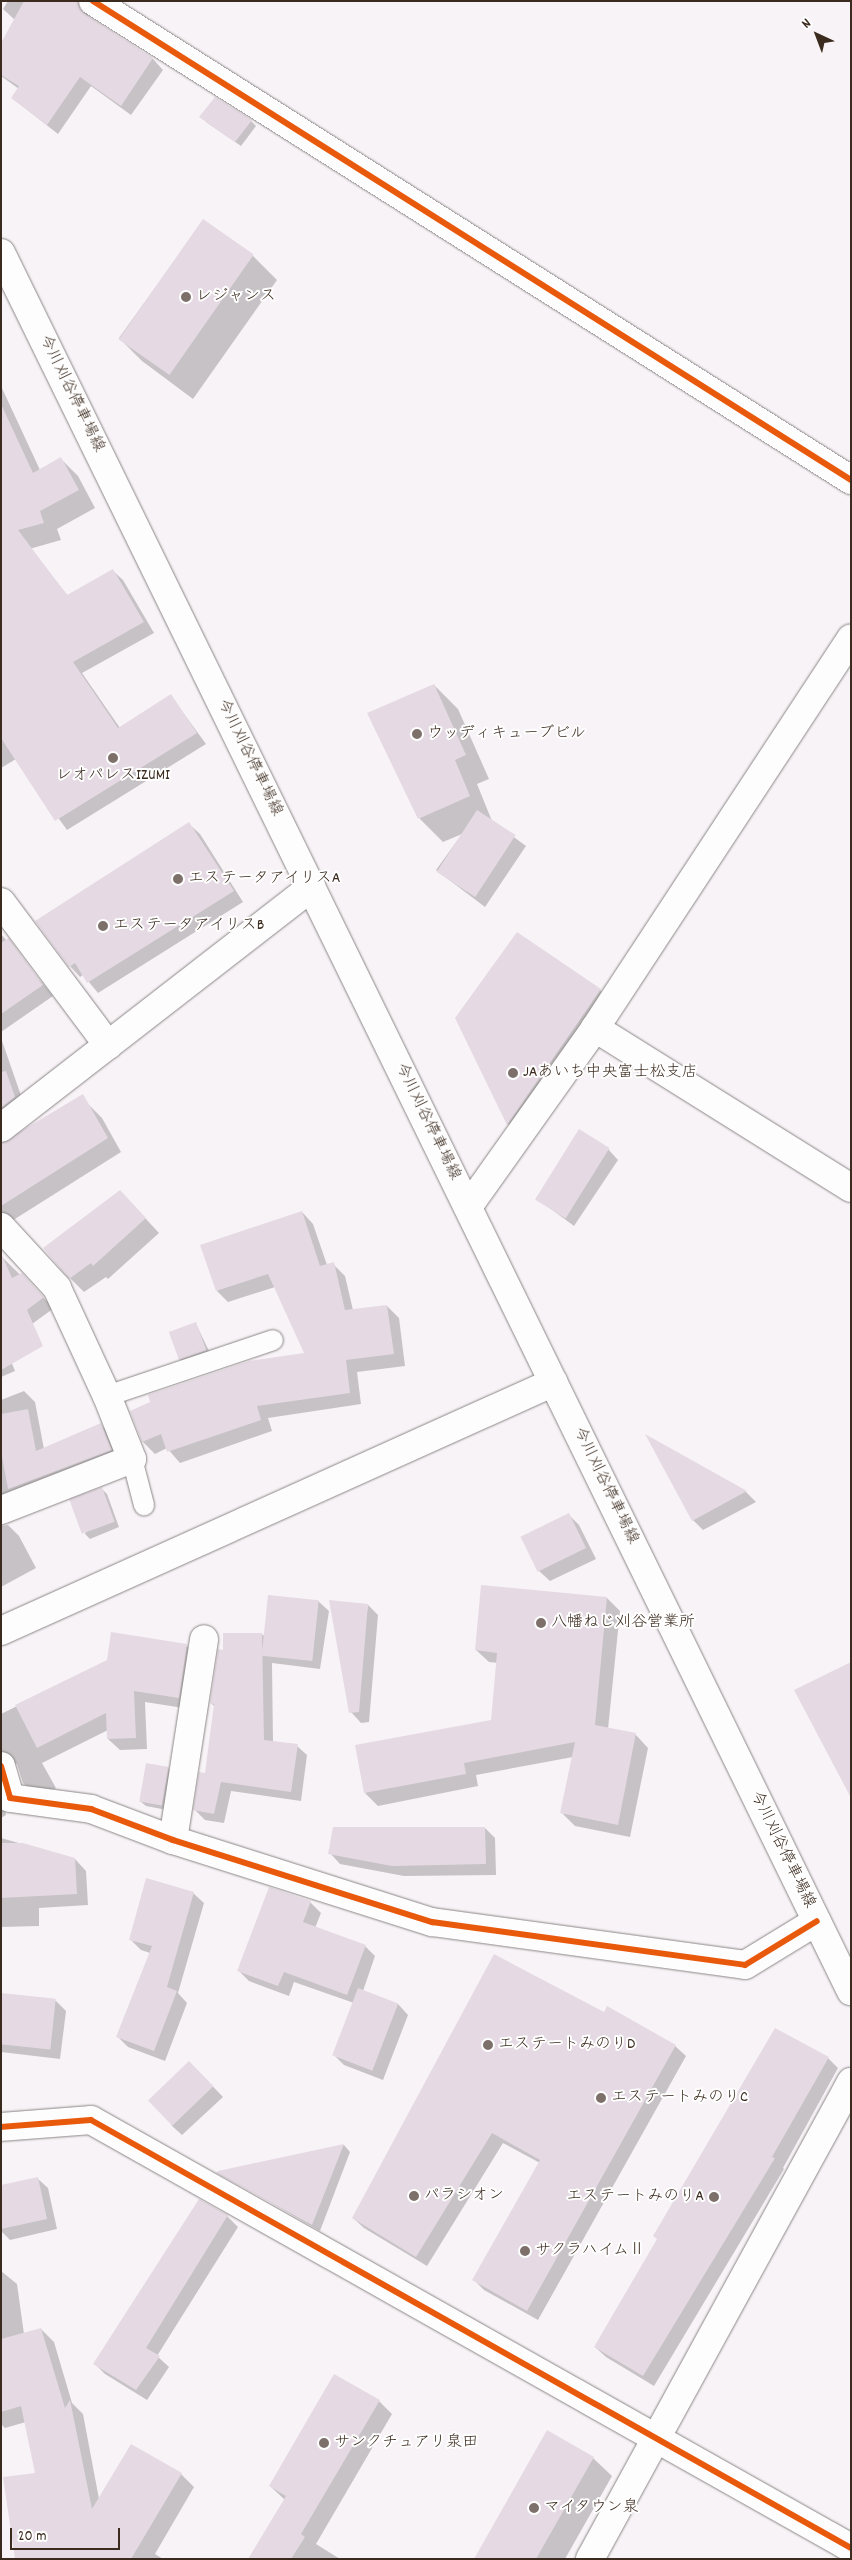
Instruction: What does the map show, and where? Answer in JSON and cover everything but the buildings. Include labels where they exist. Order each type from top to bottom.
[{"type":"street","points":[[94,1],[851,480]]},
{"type":"street","name":"今川刈谷停車場線","points":[[1,253],[851,1992]]},
{"type":"street","points":[[468,1207],[595,1028],[851,639]]},
{"type":"street","points":[[1,1128],[312,887]]},
{"type":"street","points":[[1,902],[108,1045]]},
{"type":"street","points":[[595,1028],[851,1188]]},
{"type":"street","points":[[1,1227],[57,1288],[107,1396],[132,1460],[1,1510]]},
{"type":"street","points":[[1,1631],[554,1382]]},
{"type":"street","points":[[173,1840],[204,1639]]},
{"type":"street","points":[[1,1766],[10,1798],[91,1808],[173,1840],[432,1922],[745,1965],[817,1921]]},
{"type":"street","points":[[590,2559],[851,2082]]},
{"type":"street","points":[[1,2127],[91,2120],[656,2436],[851,2548]]},
{"type":"lane","points":[[107,1396],[273,1340]]},
{"type":"lane","points":[[132,1460],[144,1505]]},
{"type":"cycle path","points":[[93,1],[851,480]]},
{"type":"cycle path","points":[[1,1766],[10,1798],[91,1809],[173,1840],[432,1922],[745,1965],[817,1921]]},
{"type":"cycle path","points":[[1,2127],[91,2120],[851,2548]]},
{"type":"place","name":"レジャンス","points":[[186,297]]},
{"type":"place","name":"ウッディキューブビル","points":[[417,734]]},
{"type":"place","name":"レオパレスIZUMI","points":[[113,758]]},
{"type":"place","name":"エステータアイリスA","points":[[178,879]]},
{"type":"place","name":"エステータアイリスB","points":[[103,926]]},
{"type":"place","name":"JAあいち中央富士松支店","points":[[513,1073]]},
{"type":"place","name":"八幡ねじ刈谷営業所","points":[[541,1623]]},
{"type":"place","name":"エステートみのりD","points":[[488,2045]]},
{"type":"place","name":"エステートみのりC","points":[[601,2098]]},
{"type":"place","name":"パラシオン","points":[[414,2196]]},
{"type":"place","name":"エステートみのりA","points":[[714,2197]]},
{"type":"place","name":"サクラハイムⅡ","points":[[525,2251]]},
{"type":"place","name":"サンクチュアリ泉田","points":[[324,2443]]},
{"type":"place","name":"マイタウン泉","points":[[534,2508]]}]
